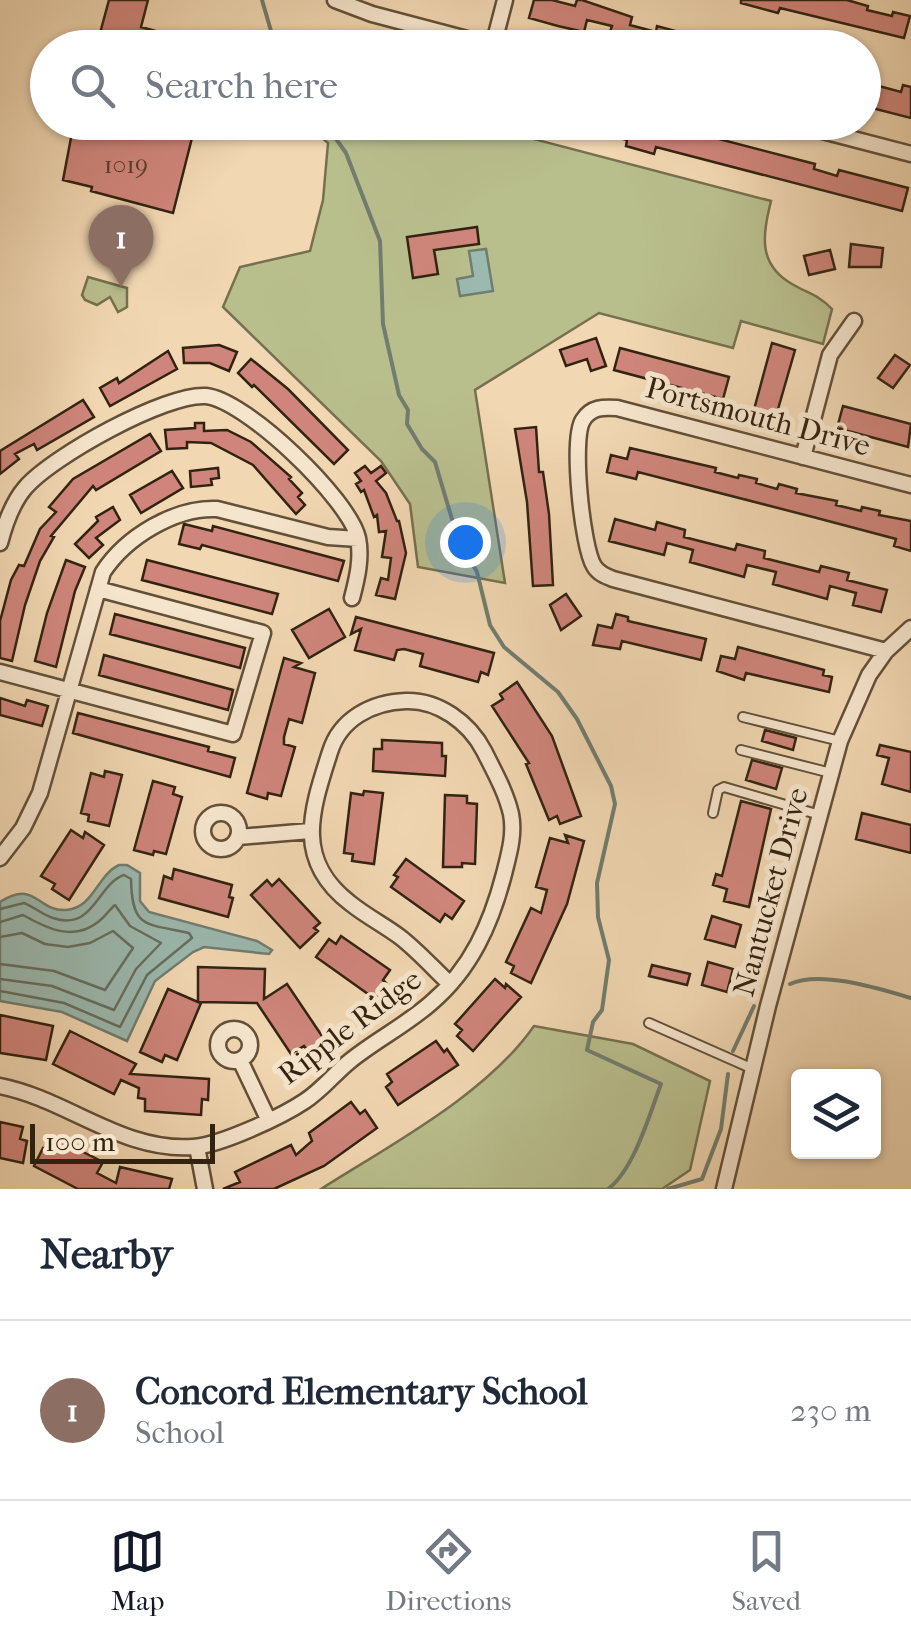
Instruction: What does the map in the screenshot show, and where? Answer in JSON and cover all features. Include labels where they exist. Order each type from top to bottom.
[{"type":"street","points":[[335,0],[434,30]]},
{"type":"street","points":[[500,30],[505,0]]},
{"type":"street","points":[[857,140],[911,154]]},
{"type":"street","points":[[803,457],[830,354],[854,321]]},
{"type":"street","points":[[0,543],[15,504],[38,476],[159,405],[192,396],[225,400],[255,420],[342,504],[358,539],[358,573],[352,598]]},
{"type":"street","name":"Portsmouth Drive","points":[[886,651],[598,572],[586,544],[576,445],[579,426],[591,411],[617,408],[911,485]]},
{"type":"street","points":[[0,858],[23,828],[40,793],[103,572],[123,548],[178,514],[217,509],[328,538],[358,539]]},
{"type":"street","points":[[0,672],[71,684],[234,734],[263,633],[98,589]]},
{"type":"street","name":"Nantucket Drive","points":[[724,1189],[840,742],[860,692],[886,651],[911,628]]},
{"type":"street","name":"Ripple Ridge","points":[[0,1086],[45,1099],[133,1140],[160,1146],[197,1147],[304,1102],[345,1065],[429,1005],[450,984],[472,956],[487,928],[506,863],[511,815],[480,743],[465,727],[436,704],[387,703],[364,710],[342,730],[332,746],[310,830],[314,857],[335,890],[400,938],[450,984]]},
{"type":"street","points":[[239,837],[310,830]]},
{"type":"street","points":[[240,1060],[268,1119]]},
{"type":"street","points":[[197,1147],[204,1189]]},
{"type":"lane","points":[[743,716],[840,742]]},
{"type":"lane","points":[[741,750],[831,774]]},
{"type":"lane","points":[[713,813],[718,790],[724,787],[820,815]]},
{"type":"lane","points":[[648,1023],[753,1069]]},
{"type":"green space","points":[[325,140],[538,140],[771,201],[765,236],[768,258],[781,276],[832,309],[823,344],[741,321],[733,348],[599,313],[475,390],[505,583],[418,567],[410,504],[381,461],[223,307],[240,267],[310,251],[323,200],[328,143]]},
{"type":"green space","points":[[88,277],[127,288],[127,307],[118,312],[110,297],[97,305],[85,300],[82,295]]},
{"type":"green space","points":[[534,1026],[633,1044],[710,1081],[690,1170],[662,1189],[321,1189],[464,1096],[514,1051]]},
{"type":"water","points":[[486,249],[493,291],[460,296],[457,279],[473,276],[469,251]]},
{"type":"water","points":[[119,865],[140,873],[140,901],[149,912],[257,941],[272,950],[269,954],[204,947],[193,952],[155,981],[127,1041],[62,1012],[0,1001],[0,902],[21,894],[56,909],[75,908]]},
{"type":"building","points":[[109,0],[148,0],[141,27],[152,30],[101,30]]},
{"type":"building","points":[[534,0],[575,6],[577,0],[582,0],[632,17],[630,25],[649,30],[611,30],[612,26],[587,20],[584,30],[575,30],[529,18]]},
{"type":"building","points":[[847,0],[868,6],[867,10],[910,16],[904,38],[780,8],[778,13],[741,3]]},
{"type":"building","points":[[903,85],[911,87],[911,118],[881,110],[881,87],[901,92]]},
{"type":"building","points":[[71,140],[191,140],[173,213],[63,180]]},
{"type":"building","points":[[627,140],[723,140],[815,164],[814,169],[837,176],[839,170],[908,188],[902,211],[656,147],[654,154],[626,146]]},
{"type":"building","points":[[477,227],[479,244],[434,250],[438,274],[413,278],[407,237]]},
{"type":"building","points":[[851,244],[883,248],[881,267],[849,267]]},
{"type":"building","points":[[830,250],[835,269],[809,275],[804,256]]},
{"type":"building","points":[[596,338],[606,366],[591,371],[587,359],[566,366],[560,350]]},
{"type":"building","points":[[772,343],[795,350],[774,423],[752,417]]},
{"type":"building","points":[[219,345],[237,352],[229,371],[210,363],[184,363],[183,348]]},
{"type":"building","points":[[620,348],[729,377],[723,399],[614,370]]},
{"type":"building","points":[[168,351],[177,369],[110,406],[100,388],[117,378],[119,383]]},
{"type":"building","points":[[895,355],[910,365],[893,388],[878,378]]},
{"type":"building","points":[[251,359],[288,389],[348,450],[334,464],[238,373]]},
{"type":"building","points":[[83,400],[94,417],[37,450],[34,444],[15,454],[19,459],[0,474],[0,451]]},
{"type":"building","points":[[843,406],[911,424],[908,447],[837,428]]},
{"type":"building","points":[[195,423],[204,423],[204,431],[227,430],[251,442],[291,477],[305,505],[296,514],[253,465],[211,443],[187,442],[187,448],[167,449],[165,430],[195,428]]},
{"type":"building","points":[[536,427],[539,472],[543,472],[549,514],[553,585],[533,586],[527,502],[515,429]]},
{"type":"building","points":[[150,434],[161,451],[96,490],[93,486],[51,536],[54,537],[40,561],[25,605],[12,661],[0,658],[0,621],[11,580],[19,565],[24,566],[40,529],[56,512],[49,507],[73,479]]},
{"type":"building","points":[[630,448],[716,468],[715,472],[738,478],[739,475],[757,479],[756,483],[777,489],[779,484],[797,489],[796,493],[837,501],[836,505],[861,511],[862,507],[880,511],[879,515],[911,521],[911,551],[894,546],[896,539],[813,517],[638,472],[636,479],[607,472],[611,455],[627,459]]},
{"type":"building","points":[[365,466],[371,473],[381,466],[386,473],[376,481],[399,521],[406,553],[395,599],[376,595],[381,578],[388,580],[391,558],[382,557],[386,531],[379,532],[377,515],[374,517],[364,490],[361,492],[356,484],[361,481],[355,473]]},
{"type":"building","points":[[218,468],[219,478],[211,479],[212,485],[191,487],[190,471]]},
{"type":"building","points":[[172,471],[183,488],[141,513],[130,495]]},
{"type":"building","points":[[113,507],[120,520],[96,538],[103,545],[89,558],[75,544],[98,521],[96,517]]},
{"type":"building","points":[[615,519],[655,530],[657,522],[685,530],[684,537],[735,550],[737,544],[765,551],[764,558],[819,572],[821,566],[849,573],[847,580],[887,590],[881,612],[853,605],[856,593],[830,586],[827,599],[773,584],[776,572],[747,565],[744,577],[690,562],[693,550],[667,543],[664,555],[609,541]]},
{"type":"building","points":[[184,524],[212,531],[213,526],[344,561],[338,581],[202,545],[200,549],[179,544]]},
{"type":"building","points":[[66,560],[85,567],[56,667],[35,661]]},
{"type":"building","points":[[147,560],[278,594],[272,614],[142,580]]},
{"type":"building","points":[[566,594],[581,616],[561,630],[550,605]]},
{"type":"building","points":[[329,609],[345,637],[309,658],[292,630]]},
{"type":"building","points":[[115,614],[245,648],[240,668],[110,634]]},
{"type":"building","points":[[616,614],[628,617],[628,621],[706,639],[701,660],[622,641],[620,649],[593,645],[598,625],[612,628]]},
{"type":"building","points":[[356,617],[494,653],[488,675],[481,672],[478,682],[420,666],[423,654],[404,649],[397,650],[394,660],[355,650],[361,629],[351,634]]},
{"type":"building","points":[[738,647],[824,670],[823,675],[832,677],[829,692],[746,673],[744,680],[717,671],[721,656],[735,659]]},
{"type":"building","points":[[104,655],[233,690],[228,710],[99,675]]},
{"type":"building","points":[[284,658],[301,663],[294,667],[315,673],[302,723],[289,719],[284,737],[284,744],[295,747],[281,796],[268,793],[267,799],[247,793]]},
{"type":"building","points":[[517,682],[552,736],[581,816],[560,824],[557,816],[549,820],[526,764],[529,763],[492,706],[503,699],[500,694]]},
{"type":"building","points":[[0,698],[25,706],[27,700],[48,706],[42,726],[0,715]]},
{"type":"building","points":[[78,713],[209,747],[208,751],[235,758],[230,777],[73,733]]},
{"type":"building","points":[[765,730],[796,738],[793,750],[762,741]]},
{"type":"building","points":[[382,740],[442,743],[445,776],[373,771],[374,749],[382,749]]},
{"type":"building","points":[[880,745],[911,752],[911,792],[882,784],[889,758],[877,755]]},
{"type":"building","points":[[752,760],[782,768],[776,789],[746,780]]},
{"type":"building","points":[[105,771],[122,775],[109,826],[88,821],[89,815],[81,813],[91,773],[104,777]]},
{"type":"building","points":[[153,781],[175,787],[173,794],[182,797],[166,854],[134,850]]},
{"type":"building","points":[[364,791],[383,793],[374,864],[352,861],[353,854],[344,853],[351,793],[363,795]]},
{"type":"building","points":[[445,795],[467,796],[467,803],[477,804],[475,864],[443,867]]},
{"type":"building","points":[[741,801],[771,809],[749,907],[724,901],[727,889],[713,885],[716,874],[722,876]]},
{"type":"building","points":[[862,813],[911,825],[911,853],[856,839]]},
{"type":"building","points":[[71,830],[83,838],[85,832],[104,845],[69,900],[52,889],[55,884],[41,876]]},
{"type":"building","points":[[565,835],[584,841],[567,904],[531,983],[511,973],[514,966],[506,962],[531,908],[541,913],[547,890],[536,887],[550,838],[568,843]]},
{"type":"building","points":[[406,859],[464,901],[452,919],[445,914],[440,922],[391,887],[398,877],[394,875]]},
{"type":"building","points":[[174,869],[232,885],[228,917],[159,898],[164,876],[172,879]]},
{"type":"building","points":[[279,879],[320,923],[314,928],[318,931],[300,948],[251,895],[267,880],[272,886]]},
{"type":"building","points":[[712,916],[741,925],[735,947],[705,939]]},
{"type":"building","points":[[341,936],[390,970],[375,999],[316,957],[329,939],[336,944]]},
{"type":"building","points":[[708,962],[733,969],[727,992],[702,985]]},
{"type":"building","points":[[652,965],[690,974],[687,985],[649,976]]},
{"type":"building","points":[[198,967],[265,969],[264,999],[287,984],[324,1039],[291,1054],[257,1003],[199,1002],[177,1060],[165,1055],[162,1062],[140,1052],[168,989],[198,1002]]},
{"type":"building","points":[[495,979],[521,997],[473,1051],[457,1036],[462,1030],[455,1024]]},
{"type":"building","points":[[0,1015],[53,1026],[46,1060],[0,1053]]},
{"type":"building","points":[[70,1031],[136,1064],[130,1074],[209,1079],[208,1100],[202,1099],[201,1115],[145,1111],[145,1099],[138,1098],[139,1088],[121,1080],[114,1094],[53,1064]]},
{"type":"building","points":[[436,1041],[458,1065],[398,1105],[386,1087],[392,1082],[387,1074]]},
{"type":"building","points":[[351,1102],[360,1114],[365,1110],[377,1128],[324,1166],[274,1189],[223,1189],[240,1182],[235,1172],[291,1145],[296,1155],[312,1141],[309,1133]]},
{"type":"building","points":[[0,1122],[23,1127],[20,1139],[27,1141],[23,1163],[0,1158]]},
{"type":"building","points":[[55,1138],[103,1162],[97,1173],[116,1183],[120,1167],[172,1179],[169,1189],[78,1189],[34,1166],[43,1148],[48,1151]]},
{"type":"waterway","points":[[262,0],[271,30]]},
{"type":"waterway","points":[[337,140],[346,153],[380,241],[383,324],[399,395],[408,410],[407,424],[435,462],[457,536],[477,572],[490,625],[504,647],[558,692],[577,719],[611,786],[615,804],[597,883],[598,917],[609,960],[602,1010],[593,1022],[587,1050],[661,1084],[626,1169],[608,1189]]},
{"type":"waterway","points":[[790,984],[834,980],[911,998]]},
{"type":"waterway","points":[[733,1051],[754,1006]]},
{"type":"waterway","points":[[668,1189],[702,1179],[721,1129],[728,1074]]},
{"type":"place","name":"Concord Elementary School","points":[[121,287]]}]
